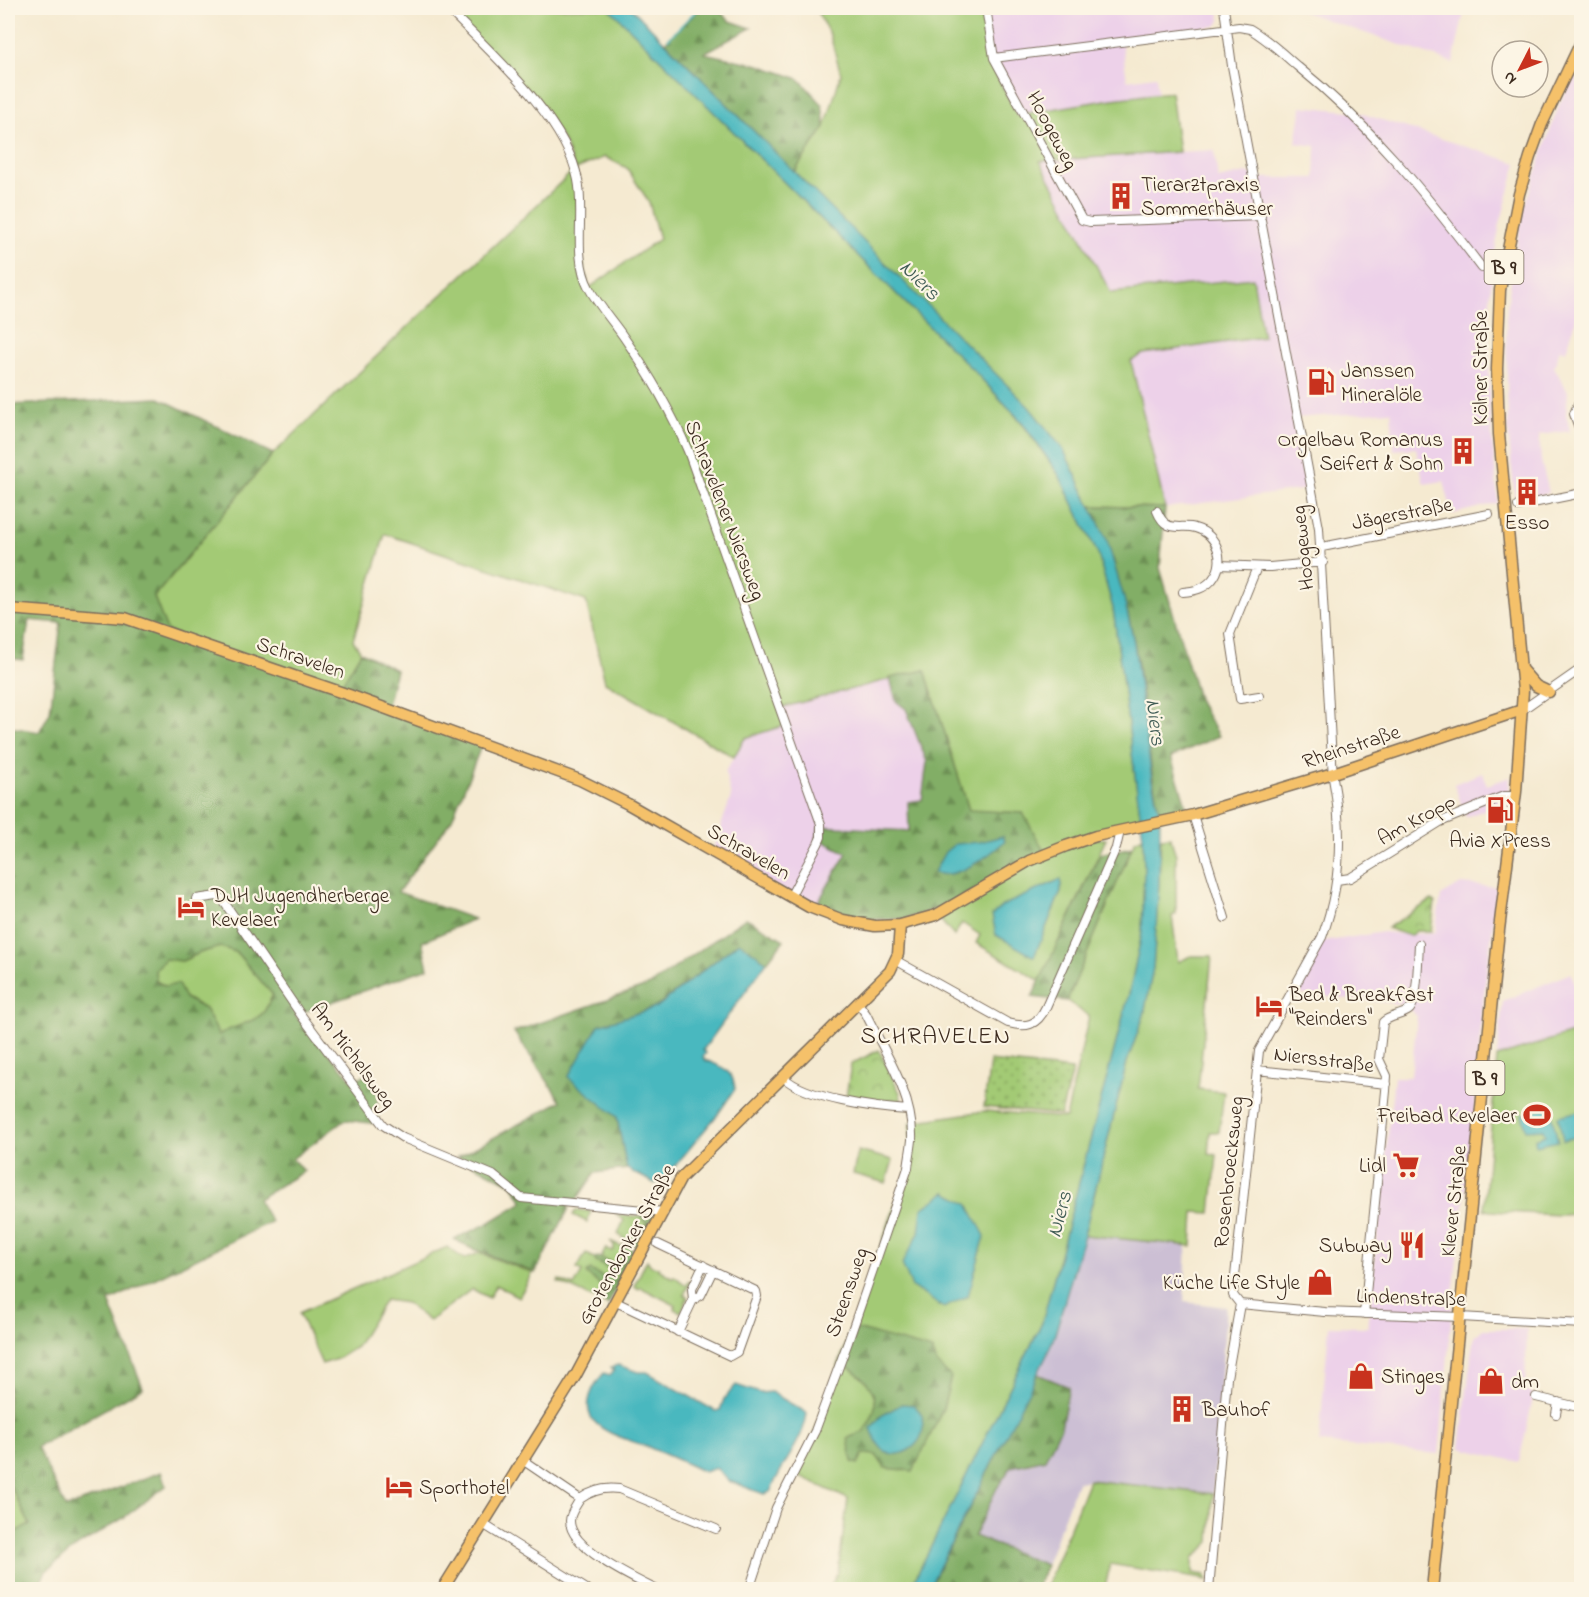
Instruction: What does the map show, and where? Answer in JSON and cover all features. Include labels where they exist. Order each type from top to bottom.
[{"type":"main road","name":"Kölner Straße","points":[[1522,710],[1523,691],[1499,434],[1497,369],[1500,290],[1519,194],[1530,157],[1542,124],[1581,40]]},
{"type":"main road","name":"Schravelen","points":[[8,609],[125,618],[338,691],[580,780],[620,800],[790,897],[843,920],[875,926],[900,925],[936,915],[1046,854],[1096,836],[1120,831]]},
{"type":"main road","points":[[1521,669],[1536,686],[1549,692]]},
{"type":"main road","name":"Rheinstraße","points":[[1120,831],[1193,815],[1333,773],[1522,710]]},
{"type":"main road","name":"Klever Straße","points":[[1432,1590],[1522,710]]},
{"type":"main road","points":[[1500,718],[1511,725],[1520,738]]},
{"type":"main road","points":[[897,961],[900,947],[900,925]]},
{"type":"main road","name":"Grotendonker Straße","points":[[442,1590],[576,1375],[681,1178],[890,971],[897,961]]},
{"type":"street","name":"Schravelener Niersweg","points":[[447,8],[532,97],[563,140],[576,169],[579,182],[581,253],[589,288],[625,338],[670,412],[688,451],[821,824],[821,837],[790,897]]},
{"type":"street","points":[[986,8],[994,58],[1226,29],[1244,27],[1250,29],[1330,93],[1387,150],[1417,184],[1482,268]]},
{"type":"street","name":"Hoogeweg","points":[[1224,8],[1226,29],[1315,495],[1323,562],[1333,773]]},
{"type":"street","name":"Hoogeweg","points":[[994,58],[1082,220],[1090,222],[1261,216]]},
{"type":"street","points":[[1581,396],[1574,414],[1581,436]]},
{"type":"street","points":[[1518,506],[1581,493]]},
{"type":"street","points":[[1157,511],[1161,520],[1167,525],[1193,527],[1209,535],[1218,550],[1219,565],[1215,576],[1205,586],[1194,591],[1183,592]]},
{"type":"street","name":"Jägerstraße","points":[[1322,547],[1490,514]]},
{"type":"street","points":[[1219,565],[1257,567],[1323,562]]},
{"type":"street","points":[[1257,567],[1230,634],[1240,699],[1259,696]]},
{"type":"street","name":"Rheinstraße","points":[[1522,710],[1581,668]]},
{"type":"street","name":"Rosenbroecksweg","points":[[1209,1590],[1227,1378],[1240,1304],[1233,1295],[1259,1051],[1322,937],[1329,919],[1337,880],[1339,838],[1333,773]]},
{"type":"street","name":"Am Kropp","points":[[1337,880],[1350,878],[1440,822],[1504,796],[1515,796]]},
{"type":"street","points":[[1193,815],[1225,918]]},
{"type":"street","points":[[897,961],[1008,1023],[1027,1026],[1033,1024],[1043,1014],[1116,848],[1120,831]]},
{"type":"street","name":"Am Michelsweg","points":[[196,899],[217,896],[222,898],[301,1015],[383,1125],[403,1138],[493,1174],[521,1198],[664,1212]]},
{"type":"street","points":[[1364,1314],[1387,1076],[1379,1059],[1383,1022],[1386,1018],[1407,1011],[1414,1004],[1419,944]]},
{"type":"street","name":"Steensweg","points":[[749,1590],[776,1508],[815,1431],[908,1168],[912,1140],[904,1092],[866,1014],[858,1003]]},
{"type":"street","name":"Niersstraße","points":[[1257,1070],[1386,1084]]},
{"type":"street","points":[[783,1077],[797,1086],[829,1097],[879,1108],[908,1110]]},
{"type":"street","points":[[616,1302],[730,1356],[737,1352],[757,1294],[754,1289],[658,1244]]},
{"type":"street","points":[[693,1300],[692,1289],[703,1265]]},
{"type":"street","points":[[678,1332],[693,1300],[701,1294],[713,1270]]},
{"type":"street","name":"Lindenstraße","points":[[1240,1304],[1364,1314],[1581,1324]]},
{"type":"street","points":[[1536,1397],[1581,1408]]},
{"type":"street","points":[[1556,1414],[1558,1402]]},
{"type":"street","points":[[524,1461],[580,1499]]},
{"type":"street","points":[[657,1590],[623,1574],[581,1541],[570,1523],[570,1516],[580,1499],[588,1494],[619,1488],[716,1529]]},
{"type":"street","points":[[483,1524],[588,1590]]},
{"type":"shaded area","points":[[981,8],[1219,8],[1220,21],[1216,26],[1121,38],[1127,80],[1156,76],[1158,94],[1112,99],[1017,115],[989,60]]},
{"type":"shaded area","points":[[1292,8],[1465,8],[1453,63]]},
{"type":"shaded area","points":[[1581,61],[1581,304],[1566,351],[1560,349],[1554,367],[1568,392],[1566,414],[1570,431],[1539,435],[1541,460],[1549,493],[1515,500],[1508,429],[1506,320],[1508,300],[1522,213],[1559,105]]},
{"type":"shaded area","points":[[1302,106],[1357,112],[1517,163],[1500,224],[1493,261],[1489,314],[1489,405],[1498,503],[1452,514],[1444,481],[1424,484],[1416,448],[1394,450],[1391,411],[1294,418],[1307,489],[1165,508],[1131,360],[1253,278],[1111,293],[1040,160],[1214,150],[1218,179],[1246,173],[1263,178],[1315,178],[1316,146],[1296,143]]},
{"type":"shaded area","points":[[890,678],[896,701],[906,709],[927,762],[922,801],[908,803],[909,831],[818,838],[847,853],[814,909],[712,852],[731,797],[725,772],[745,738],[785,725],[780,708]]},
{"type":"shaded area","points":[[1482,773],[1487,785],[1510,777],[1506,824],[1495,823],[1489,808],[1466,817],[1454,784]]},
{"type":"shaded area","points":[[1461,884],[1498,887],[1483,1000],[1473,1132],[1456,1266],[1439,1454],[1319,1443],[1329,1326],[1368,1327],[1394,1077],[1411,1077],[1417,1016],[1403,1004],[1296,994],[1323,942],[1384,932],[1408,935],[1435,932],[1441,896]]},
{"type":"shaded area","points":[[1571,973],[1581,1001],[1581,1030],[1497,1057],[1503,1001]]},
{"type":"shaded area","points":[[1084,1235],[1187,1245],[1184,1302],[1226,1307],[1213,1494],[1089,1480],[1077,1482],[1046,1565],[974,1536],[997,1488],[1011,1467],[1034,1463],[1068,1387],[1037,1374],[1055,1334]]},
{"type":"shaded area","points":[[1483,1329],[1527,1329],[1525,1391],[1534,1394],[1519,1462],[1460,1448],[1473,1341]]},
{"type":"green space","points":[[447,8],[609,8],[976,373],[1022,423],[1059,475],[1098,554],[1113,608],[1141,821],[1079,837],[1106,839],[1040,981],[976,943],[980,935],[962,923],[954,936],[936,915],[1023,813],[969,811],[925,670],[780,708],[786,725],[745,738],[734,757],[605,682],[586,601],[385,534],[353,640],[361,652],[338,691],[167,631],[154,597],[273,454],[575,169],[563,140],[532,97]],"holes":[[[605,157],[627,168],[649,202],[659,239],[589,288],[581,253],[576,169]],[[1061,891],[1034,956],[996,935]]]},
{"type":"green space","points":[[701,8],[716,8],[730,21],[751,28],[704,53],[759,65],[799,79],[822,104],[825,127],[794,172],[665,42]]},
{"type":"green space","points":[[815,8],[981,8],[989,60],[1017,115],[1171,92],[1179,152],[1040,161],[1111,293],[1253,278],[1263,337],[1143,354],[1131,361],[1165,508],[1091,506],[1063,449],[794,172],[825,127],[841,74],[830,35]]},
{"type":"green space","points":[[159,398],[273,454],[154,597],[167,631],[338,690],[361,652],[396,670],[386,709],[482,744],[452,819],[398,892],[474,919],[422,942],[428,968],[295,1015],[352,1080],[368,1075],[377,1088],[378,1124],[345,1120],[292,1159],[304,1171],[258,1199],[271,1222],[109,1301],[143,1388],[37,1447],[66,1508],[161,1472],[166,1486],[122,1519],[79,1545],[46,1571],[37,1590],[8,1589],[8,1535],[30,1525],[8,1481],[8,727],[39,732],[50,712],[61,623],[29,620],[23,660],[8,658],[8,405]],"holes":[[[221,947],[236,952],[273,995],[258,1017],[219,1035],[205,1009],[185,998],[178,984],[165,986],[156,981],[155,970],[165,959],[182,961]]]},
{"type":"green space","points":[[1091,506],[1165,508],[1160,568],[1199,702],[1219,736],[1171,757],[1188,812],[1160,817],[1138,663],[1130,624],[1126,606]]},
{"type":"green space","points":[[925,670],[969,810],[1023,813],[1045,853],[937,909],[904,919],[862,919],[814,909],[847,853],[817,838],[819,826],[909,831],[908,802],[922,800],[927,762],[906,709],[896,701],[890,678]]},
{"type":"green space","points":[[1143,837],[1142,933],[1130,990],[1042,1323],[910,1589],[829,1589],[838,1572],[848,1499],[794,1474],[815,1431],[908,1168],[911,1122],[985,1111],[1066,1118],[1089,1016],[1067,1001],[1132,847],[1135,841]]},
{"type":"green space","points":[[1170,837],[1176,855],[1176,914],[1172,916],[1178,962],[1191,956],[1212,956],[1198,1089],[1224,1092],[1219,1132],[1210,1132],[1208,1154],[1217,1155],[1211,1213],[1194,1212],[1192,1246],[1084,1235],[1127,1062],[1144,1015],[1153,968],[1161,838]]},
{"type":"green space","points":[[1132,847],[1067,1001],[1032,997],[1100,854]]},
{"type":"green space","points":[[1432,900],[1435,903],[1431,931],[1416,931],[1410,936],[1387,928]]},
{"type":"green space","points":[[746,918],[784,940],[767,962],[738,943],[656,1007],[599,1026],[627,1169],[595,1173],[575,1202],[569,1202],[568,1210],[535,1273],[468,1247],[454,1239],[487,1224],[523,1202],[512,1184],[458,1157],[561,1101],[514,1032],[650,985]]},
{"type":"green space","points":[[221,947],[236,952],[273,995],[258,1017],[219,1035],[205,1009],[156,981],[155,970],[165,959],[182,961]]},
{"type":"green space","name":"Freibad Kevelaer","points":[[1581,1030],[1581,1214],[1558,1215],[1484,1209],[1497,1057]]},
{"type":"green space","points":[[879,1050],[900,1093],[901,1100],[898,1105],[846,1097],[851,1064]]},
{"type":"green space","points":[[990,1061],[1072,1070],[1061,1115],[984,1107]]},
{"type":"green space","points":[[858,1151],[893,1160],[886,1183],[853,1174]]},
{"type":"green space","points":[[576,1210],[591,1211],[587,1222],[573,1215]]},
{"type":"green space","points":[[644,1213],[653,1213],[654,1216],[638,1247],[629,1241],[636,1238],[647,1224],[641,1218]]},
{"type":"green space","points":[[615,1214],[641,1217],[647,1223],[636,1238],[630,1239],[630,1243],[618,1234],[624,1220]]},
{"type":"green space","points":[[610,1241],[623,1247],[624,1257],[621,1266],[601,1258],[606,1248],[612,1251],[614,1249]]},
{"type":"green space","points":[[624,1243],[633,1250],[633,1255],[608,1305],[602,1301],[612,1290],[605,1289],[587,1272],[591,1270],[603,1277],[608,1275],[614,1280],[618,1279],[617,1273],[596,1262],[594,1258],[598,1257],[621,1266]]},
{"type":"green space","points":[[447,1247],[464,1259],[479,1253],[533,1273],[519,1297],[496,1285],[489,1298],[472,1289],[429,1321],[406,1303],[385,1300],[356,1347],[337,1359],[322,1364],[299,1313]]},
{"type":"green space","points":[[586,1253],[617,1273],[618,1277],[614,1280],[609,1275],[603,1277],[587,1274],[605,1289],[612,1290],[602,1302],[558,1282],[559,1280],[574,1286],[582,1272],[577,1269]]},
{"type":"green space","points":[[647,1260],[651,1266],[659,1267],[658,1269],[673,1278],[674,1276],[686,1285],[688,1281],[690,1282],[684,1295],[688,1297],[681,1312],[674,1309],[675,1305],[634,1286]]},
{"type":"green space","points":[[856,1329],[932,1350],[937,1364],[951,1377],[943,1409],[913,1471],[885,1468],[876,1455],[863,1454],[858,1464],[852,1462],[848,1438],[863,1432],[872,1416],[875,1403],[871,1388],[855,1371],[842,1363]]},
{"type":"green space","points":[[1037,1374],[1069,1387],[1061,1427],[1045,1459],[1011,1467],[997,1488],[974,1536],[1046,1565],[1036,1589],[928,1590]]},
{"type":"green space","points":[[1089,1480],[1213,1494],[1210,1542],[1193,1559],[1193,1573],[1205,1575],[1208,1580],[1110,1564],[1105,1589],[1045,1590]]},
{"type":"green space","points":[[8,1481],[30,1525],[8,1535]]},
{"type":"water","points":[[609,8],[631,8],[1029,407],[1063,449],[1107,540],[1134,642],[1152,780],[1160,817],[1159,883],[1153,968],[1144,1015],[1127,1062],[1084,1235],[1055,1334],[1047,1355],[928,1589],[910,1589],[1042,1323],[1130,990],[1142,933],[1143,837],[1113,608],[1098,554],[1059,475],[1022,422],[976,373]]},
{"type":"water","points":[[1003,836],[1005,841],[972,866],[952,874],[934,872],[945,852],[955,844],[980,842]]},
{"type":"water","points":[[1061,879],[1061,891],[1034,957],[996,935],[992,915],[1002,906]]},
{"type":"water","points":[[739,942],[767,962],[703,1050],[706,1053],[703,1057],[705,1060],[729,1073],[735,1089],[718,1114],[661,1183],[654,1183],[627,1169],[617,1117],[568,1077],[599,1025],[657,1007]]},
{"type":"water","points":[[1550,1107],[1558,1141],[1536,1146],[1535,1139],[1545,1135],[1543,1129],[1526,1130],[1522,1114]]},
{"type":"water","points":[[1581,1111],[1581,1136],[1563,1140],[1558,1116]]},
{"type":"water","points":[[946,1192],[968,1204],[985,1236],[968,1296],[944,1308],[912,1287],[902,1264],[919,1233],[922,1209]]},
{"type":"water","points":[[618,1365],[638,1372],[647,1372],[715,1411],[720,1410],[724,1399],[736,1385],[760,1393],[771,1392],[807,1413],[797,1443],[770,1492],[764,1494],[729,1481],[716,1468],[704,1472],[604,1430],[598,1425],[590,1414],[590,1395],[604,1373],[610,1375],[614,1370],[611,1367]]},
{"type":"water","points":[[902,1404],[914,1405],[922,1414],[923,1432],[913,1447],[903,1453],[892,1454],[881,1448],[871,1428],[881,1416]]},
{"type":"waterway","points":[[668,39],[699,8]]},
{"type":"place","name":"Tierarztpraxis Sommerhäuser","points":[[1121,196]]},
{"type":"place","name":"Janssen Mineralöle","points":[[1321,382]]},
{"type":"place","name":"Orgelbau Romanus Seifert & Sohn","points":[[1463,451]]},
{"type":"place","name":"Esso","points":[[1527,492]]},
{"type":"place","name":"Avia XPress","points":[[1500,810]]},
{"type":"place","name":"DJH Jugendherberge Kevelaer","points":[[191,907]]},
{"type":"place","name":"Bed & Breakfast \"Reinders\"","points":[[1269,1006]]},
{"type":"place","name":"Freibad Kevelaer","points":[[1537,1115]]},
{"type":"place","name":"Lidl","points":[[1406,1165]]},
{"type":"place","name":"Subway","points":[[1412,1245]]},
{"type":"place","name":"Küche Life Style","points":[[1320,1282]]},
{"type":"place","name":"Stinges","points":[[1361,1376]]},
{"type":"place","name":"dm","points":[[1491,1381]]},
{"type":"place","name":"Bauhof","points":[[1182,1409]]},
{"type":"place","name":"Sporthotel","points":[[399,1487]]},
{"type":"district","name":"SCHRAVELEN","points":[[936,1035]]},
{"type":"water label","name":"Niers","points":[[921,279]]},
{"type":"water label","name":"Niers","points":[[1157,722]]},
{"type":"water label","name":"Niers","points":[[1058,1214]]}]
